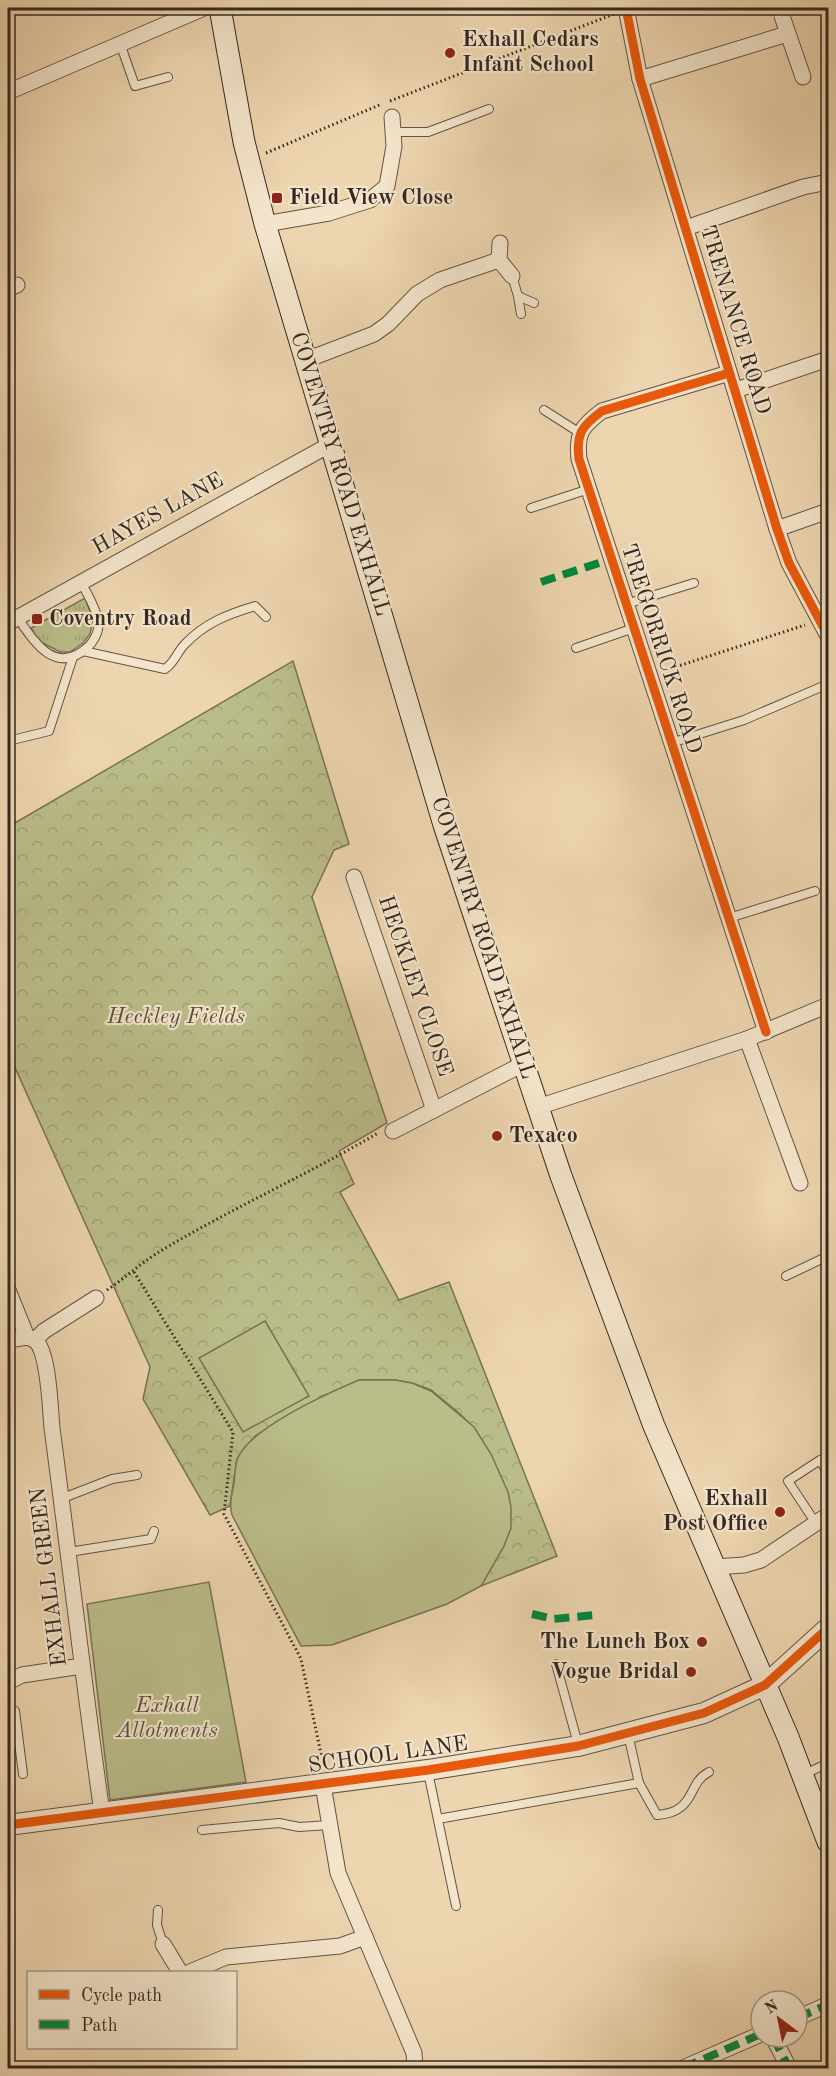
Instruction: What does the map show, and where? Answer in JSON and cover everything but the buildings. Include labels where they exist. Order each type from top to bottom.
[{"type":"main road","name":"COVENTRY ROAD EXHALL","points":[[220,8],[249,161],[266,224],[444,825],[523,1064],[593,1265],[654,1426],[765,1685],[828,1842]]},
{"type":"street","points":[[8,92],[204,8]]},
{"type":"street","name":"TRENANCE ROAD","points":[[626,8],[640,80],[777,528],[789,563],[828,636]]},
{"type":"street","points":[[782,16],[803,77]]},
{"type":"street","points":[[640,80],[788,34]]},
{"type":"street","points":[[266,224],[329,213],[370,200],[387,186],[394,147],[393,124]]},
{"type":"street","points":[[687,228],[803,187],[828,182]]},
{"type":"street","points":[[500,243],[499,260],[512,276]]},
{"type":"street","points":[[306,360],[374,334],[388,324],[417,294],[440,280],[499,260]]},
{"type":"street","points":[[736,390],[828,359]]},
{"type":"street","points":[[580,433],[588,422],[602,411],[729,374]]},
{"type":"street","name":"TREGORRICK ROAD","points":[[580,433],[577,445],[579,459],[766,1032]]},
{"type":"street","name":"HAYES LANE","points":[[12,620],[331,444]]},
{"type":"street","points":[[777,528],[828,511]]},
{"type":"street","name":"HECKLEY CLOSE","points":[[354,877],[434,1110]]},
{"type":"street","points":[[538,1107],[747,1039],[828,1005]]},
{"type":"street","points":[[747,1039],[800,1183]]},
{"type":"street","points":[[393,1131],[523,1064]]},
{"type":"street","name":"EXHALL GREEN","points":[[8,1290],[31,1338],[39,1344],[42,1351],[63,1498],[102,1813]]},
{"type":"street","points":[[8,1340],[31,1338],[96,1298]]},
{"type":"street","points":[[715,1567],[744,1565],[761,1560],[822,1518]]},
{"type":"street","name":"SCHOOL LANE","points":[[8,1825],[428,1770],[578,1746],[628,1734],[704,1713],[765,1685],[828,1628]]},
{"type":"street","points":[[8,1682],[22,1675],[82,1666]]},
{"type":"street","points":[[325,1784],[329,1825],[339,1873],[414,2053],[415,2068]]},
{"type":"street","points":[[192,1971],[226,1957],[340,1946],[365,1937]]},
{"type":"street","points":[[163,1944],[179,1971]]},
{"type":"street","points":[[809,2013],[827,2005]]},
{"type":"street","points":[[683,2068],[749,2039]]},
{"type":"street","points":[[779,2049],[789,2068]]},
{"type":"lane","points":[[120,43],[135,86],[168,77]]},
{"type":"lane","points":[[393,124],[428,132],[489,109]]},
{"type":"lane","points":[[512,276],[521,314]]},
{"type":"lane","points":[[518,296],[534,303]]},
{"type":"lane","points":[[544,410],[580,433]]},
{"type":"lane","points":[[531,508],[589,489]]},
{"type":"lane","points":[[12,620],[37,647],[61,659],[73,657],[94,640],[98,630],[92,604],[81,582]]},
{"type":"lane","points":[[627,604],[694,583]]},
{"type":"lane","points":[[83,651],[165,669],[173,664],[177,652],[186,643],[218,619],[255,606],[266,617]]},
{"type":"lane","points":[[576,648],[634,628]]},
{"type":"lane","points":[[8,741],[49,731],[73,657]]},
{"type":"lane","points":[[671,742],[744,720],[828,684]]},
{"type":"lane","points":[[729,918],[815,891]]},
{"type":"lane","points":[[786,1276],[828,1256]]},
{"type":"lane","points":[[822,1518],[788,1481],[820,1460],[828,1474]]},
{"type":"lane","points":[[63,1498],[104,1481],[137,1474]]},
{"type":"lane","points":[[69,1552],[151,1539],[154,1531]]},
{"type":"lane","points":[[556,1664],[578,1746]]},
{"type":"lane","points":[[8,1707],[15,1711],[23,1774]]},
{"type":"lane","points":[[628,1734],[639,1783],[657,1815],[682,1807],[696,1782],[709,1772]]},
{"type":"lane","points":[[802,1775],[828,1763]]},
{"type":"lane","points":[[428,1770],[456,1906]]},
{"type":"lane","points":[[438,1819],[639,1783]]},
{"type":"lane","points":[[202,1830],[279,1823],[299,1827],[329,1825]]},
{"type":"lane","points":[[158,1910],[157,1925],[163,1944]]},
{"type":"path","points":[[249,161],[397,98],[626,8]]},
{"type":"path","points":[[650,676],[820,620]]},
{"type":"path","points":[[96,1298],[157,1254],[224,1215],[344,1153],[387,1128],[393,1131]]},
{"type":"path","points":[[134,1272],[233,1432],[224,1514],[301,1659],[325,1784]]},
{"type":"green space","points":[[85,598],[93,620],[90,634],[83,643],[70,652],[60,652],[39,641],[31,628]]},
{"type":"green space","name":"Heckley Fields","points":[[293,661],[349,844],[334,850],[312,897],[387,1123],[339,1151],[354,1184],[340,1192],[399,1300],[449,1282],[557,1556],[481,1586],[504,1546],[491,1455],[474,1428],[459,1413],[431,1390],[412,1383],[395,1380],[359,1380],[321,1397],[255,1436],[237,1459],[230,1506],[210,1515],[143,1399],[150,1367],[8,1052],[8,827]]},
{"type":"green space","points":[[265,1321],[309,1396],[243,1432],[199,1358]]},
{"type":"green space","points":[[359,1380],[395,1380],[412,1383],[431,1391],[474,1427],[491,1454],[508,1492],[511,1528],[504,1546],[481,1586],[447,1604],[332,1645],[301,1646],[232,1515],[231,1503],[236,1463],[244,1448],[273,1424],[310,1403]]},
{"type":"green space","name":"Exhall Allotments","points":[[209,1582],[246,1782],[110,1800],[87,1604]]},
{"type":"marked path","points":[[541,582],[611,559]]},
{"type":"marked path","points":[[532,1614],[553,1619],[596,1615]]},
{"type":"marked path","points":[[809,2013],[827,2005]]},
{"type":"marked path","points":[[683,2068],[749,2039]]},
{"type":"marked path","points":[[779,2049],[789,2068]]},
{"type":"cycle path","points":[[626,8],[640,79],[777,529],[789,563],[828,636]]},
{"type":"cycle path","points":[[729,373],[602,411],[585,426],[580,436],[578,450],[579,459],[766,1032]]},
{"type":"cycle path","points":[[8,1825],[428,1770],[578,1746],[704,1713],[765,1685],[828,1628]]},
{"type":"place","name":"Exhall Cedars Infant School","points":[[450,53]]},
{"type":"place","name":"Field View Close","points":[[277,198]]},
{"type":"place","name":"Coventry Road","points":[[37,619]]},
{"type":"place","name":"Texaco","points":[[497,1136]]},
{"type":"place","name":"Exhall Post Office","points":[[780,1512]]},
{"type":"place","name":"The Lunch Box","points":[[702,1642]]},
{"type":"place","name":"Vogue Bridal","points":[[691,1672]]}]
